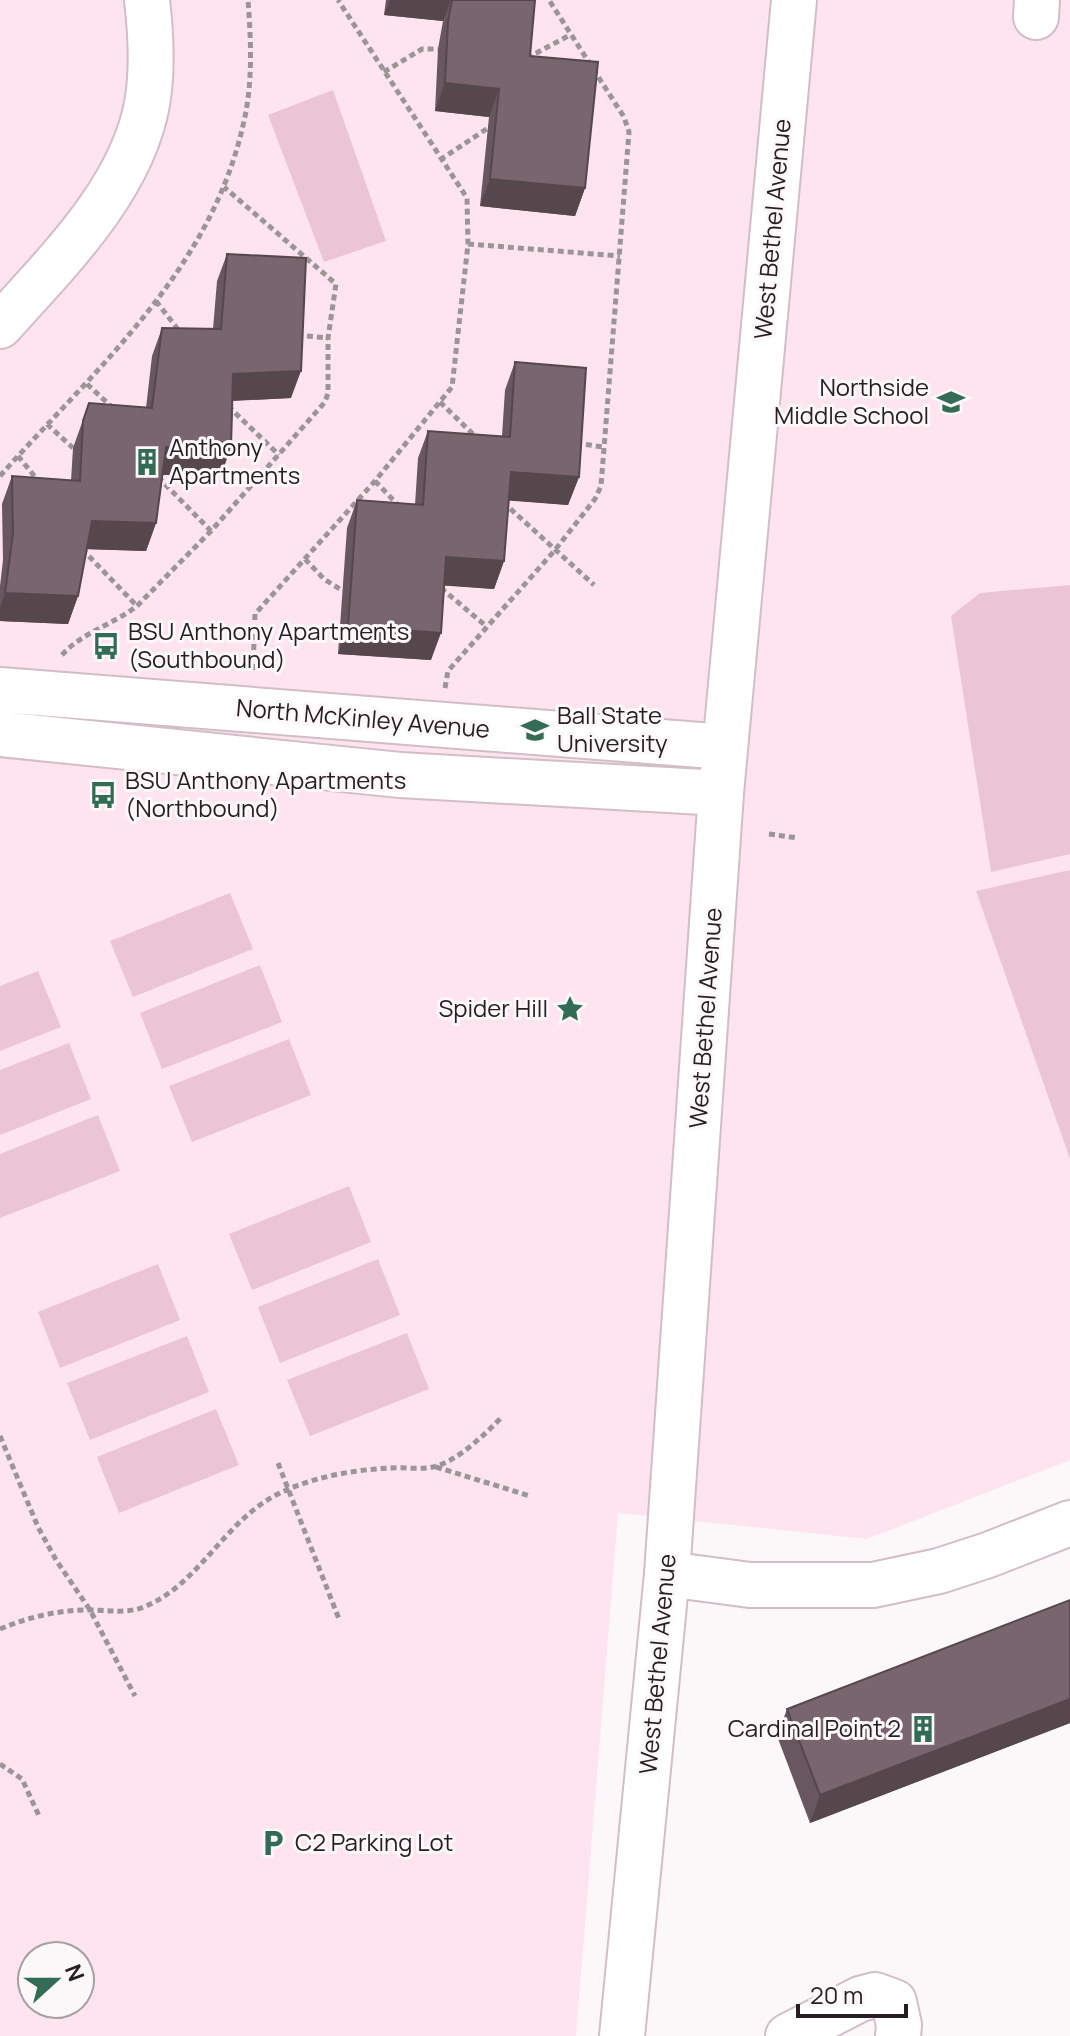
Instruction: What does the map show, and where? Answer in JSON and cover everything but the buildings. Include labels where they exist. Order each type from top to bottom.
[{"type":"main road","points":[[0,326],[98,212],[132,148],[146,106],[151,69],[151,27],[147,0]]},
{"type":"main road","name":"West Bethel Avenue","points":[[622,2036],[667,1574],[721,793],[794,0]]},
{"type":"main road","name":"North McKinley Avenue","points":[[0,690],[725,747]]},
{"type":"main road","name":"North McKinley Avenue","points":[[0,734],[400,775],[721,793]]},
{"type":"main road","points":[[667,1574],[750,1585],[873,1585],[939,1571],[1070,1523]]},
{"type":"main road","points":[[788,2036],[860,1999],[875,1995],[894,2002],[898,2036]]},
{"type":"path","points":[[0,476],[87,384],[156,301],[186,260],[216,208],[233,163],[246,106],[251,71],[248,0]]},
{"type":"path","points":[[253,682],[255,614],[375,481],[452,387],[468,244],[467,198],[338,0]]},
{"type":"path","points":[[444,694],[448,671],[555,550],[595,499],[601,486],[629,132],[624,117],[549,0]]},
{"type":"path","points":[[522,61],[570,35]]},
{"type":"path","points":[[384,72],[422,49],[438,49]]},
{"type":"path","points":[[440,160],[488,128]]},
{"type":"path","points":[[59,659],[70,646],[137,606],[211,531],[325,402],[328,393],[328,338],[336,284],[224,187]]},
{"type":"path","points":[[468,244],[620,256]]},
{"type":"path","points":[[156,301],[191,341]]},
{"type":"path","points":[[295,334],[328,338]]},
{"type":"path","points":[[87,384],[120,415]]},
{"type":"path","points":[[223,401],[279,455]]},
{"type":"path","points":[[440,402],[483,444]]},
{"type":"path","points":[[47,424],[73,448]]},
{"type":"path","points":[[573,443],[603,447]]},
{"type":"path","points":[[18,456],[45,488]]},
{"type":"path","points":[[156,475],[211,531]]},
{"type":"path","points":[[375,481],[399,506],[414,510]]},
{"type":"path","points":[[501,500],[594,585]]},
{"type":"path","points":[[82,549],[137,606]]},
{"type":"path","points":[[305,559],[324,579],[343,591]]},
{"type":"path","points":[[436,585],[486,626]]},
{"type":"path","points":[[769,834],[798,838]]},
{"type":"path","points":[[435,1467],[466,1450],[502,1417]]},
{"type":"path","points":[[0,1436],[38,1527],[90,1610],[135,1696]]},
{"type":"path","points":[[278,1463],[339,1619]]},
{"type":"path","points":[[0,1629],[51,1613],[90,1610],[119,1613],[143,1607],[185,1583],[229,1531],[266,1502],[310,1481],[351,1472],[435,1467],[530,1496]]},
{"type":"path","points":[[0,1764],[22,1779],[40,1818]]},
{"type":"shaded area","name":"Ball State University","points":[[0,0],[1070,0],[1070,1460],[867,1539],[618,1513],[576,2036],[0,2036]]},
{"type":"shaded area","points":[[333,90],[386,241],[324,262],[268,115]]},
{"type":"shaded area","points":[[1070,585],[1070,854],[991,872],[951,616],[980,593]]},
{"type":"shaded area","points":[[1070,870],[1070,1159],[976,891]]},
{"type":"shaded area","points":[[230,893],[253,949],[133,997],[110,941]]},
{"type":"shaded area","points":[[260,965],[282,1022],[162,1069],[140,1013]]},
{"type":"shaded area","points":[[38,971],[61,1027],[0,1051],[0,986]]},
{"type":"shaded area","points":[[289,1039],[311,1095],[192,1142],[169,1086]]},
{"type":"shaded area","points":[[69,1043],[91,1099],[0,1135],[0,1070]]},
{"type":"shaded area","points":[[98,1115],[120,1171],[0,1218],[0,1154]]},
{"type":"shaded area","points":[[349,1186],[371,1242],[252,1290],[229,1234]]},
{"type":"shaded area","points":[[378,1259],[400,1315],[280,1363],[258,1307]]},
{"type":"shaded area","points":[[158,1264],[180,1320],[60,1368],[38,1312]]},
{"type":"shaded area","points":[[407,1333],[429,1389],[310,1436],[287,1380]]},
{"type":"shaded area","points":[[187,1336],[209,1392],[90,1440],[67,1383]]},
{"type":"shaded area","points":[[216,1409],[239,1465],[119,1513],[97,1457]]},
{"type":"place","name":"Northside Middle School","points":[[951,402]]},
{"type":"place","name":"Anthony Apartments","points":[[147,462]]},
{"type":"place","name":"BSU Anthony Apartments (Southbound)","points":[[106,646]]},
{"type":"place","name":"Ball State University","points":[[535,730]]},
{"type":"place","name":"BSU Anthony Apartments (Northbound)","points":[[103,795]]},
{"type":"place","name":"Spider Hill","points":[[570,1009]]},
{"type":"place","name":"Cardinal Point 2","points":[[923,1729]]},
{"type":"place","name":"C2 Parking Lot","points":[[273,1843]]}]
